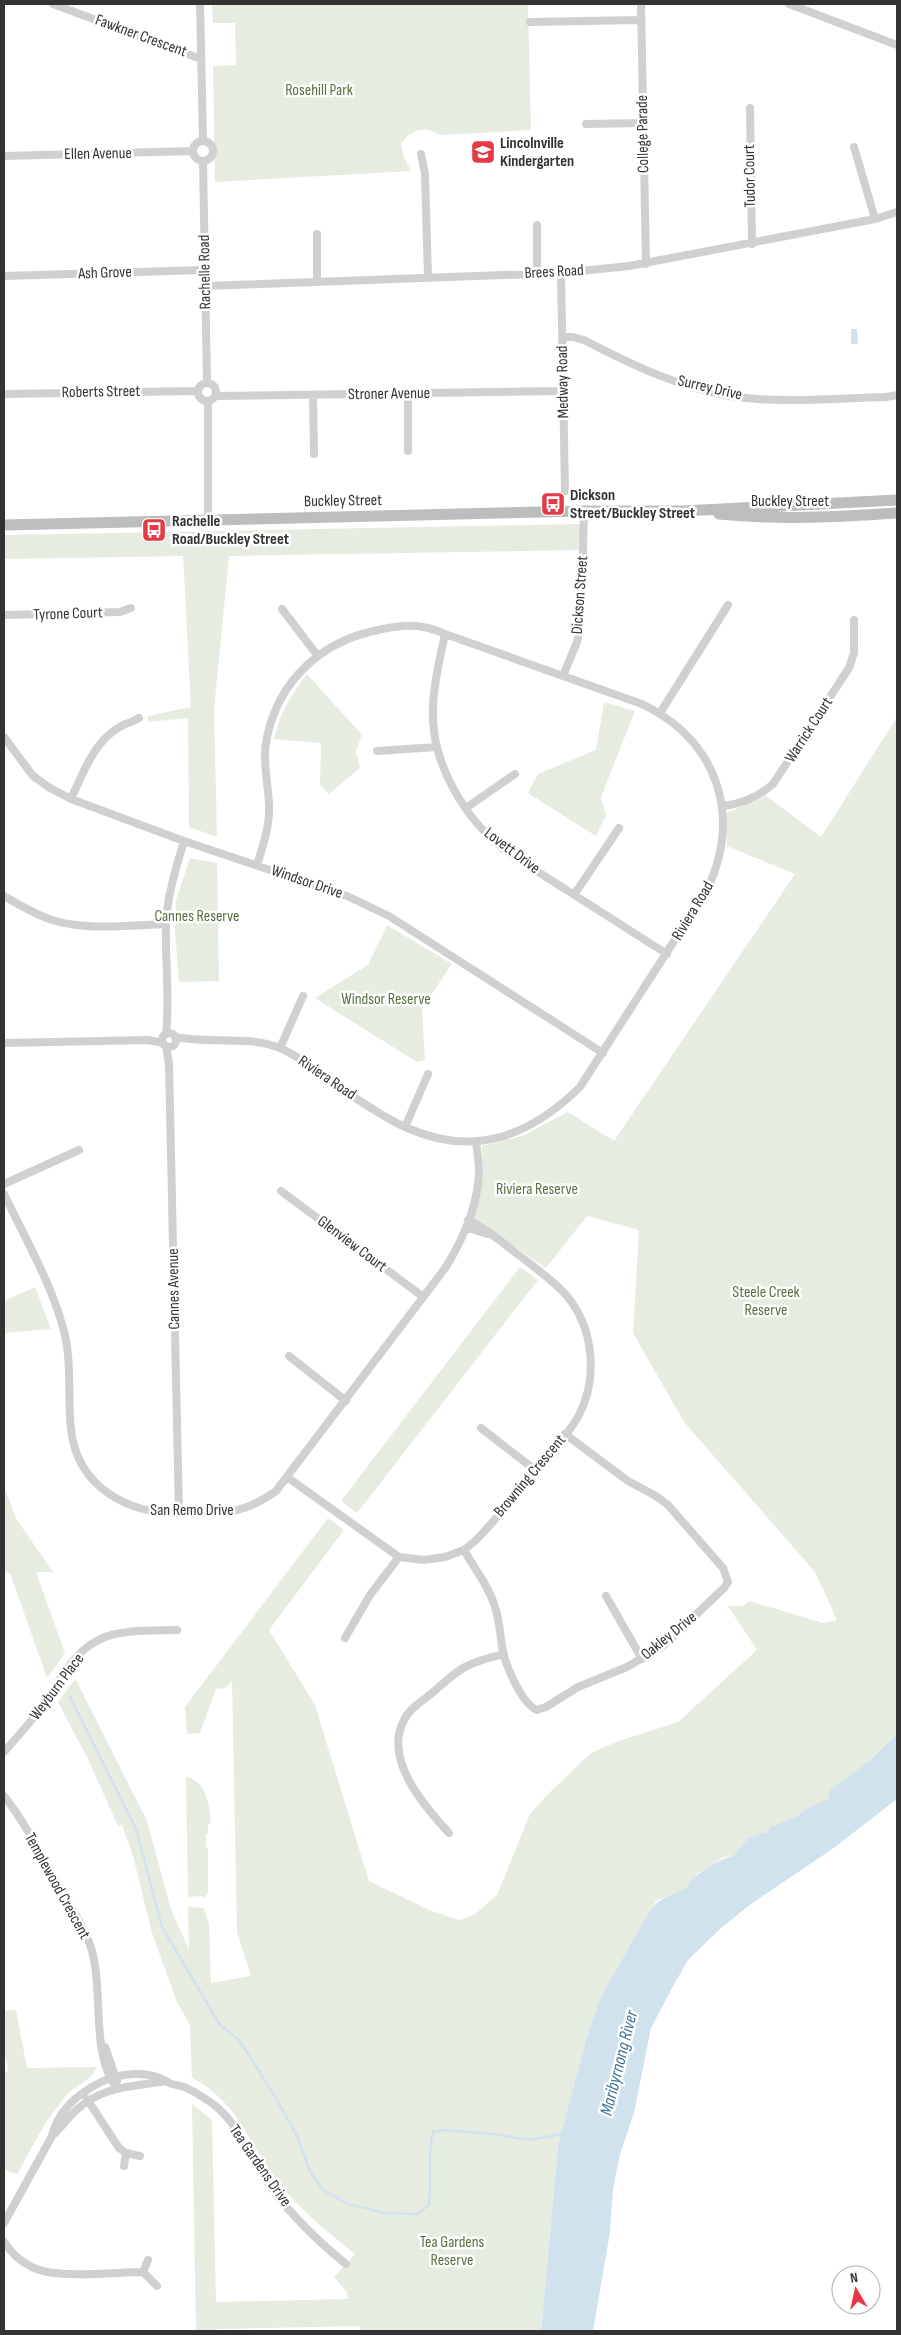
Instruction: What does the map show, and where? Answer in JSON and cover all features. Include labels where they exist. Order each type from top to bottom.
[{"type":"main road","name":"Buckley Street","points":[[4,526],[683,511],[897,500]]},
{"type":"main road","name":"Buckley Street","points":[[683,511],[761,518],[803,519],[897,513]]},
{"type":"street","name":"Fawkner Crescent","points":[[53,4],[61,5],[201,59]]},
{"type":"street","points":[[200,4],[203,141]]},
{"type":"street","name":"College Parade","points":[[641,4],[646,264]]},
{"type":"street","points":[[789,4],[897,45]]},
{"type":"street","points":[[530,22],[641,20]]},
{"type":"street","name":"Tudor Court","points":[[750,108],[752,244]]},
{"type":"street","points":[[586,124],[643,123]]},
{"type":"street","points":[[203,141],[210,144],[213,150],[212,156],[204,162],[197,160],[193,152],[197,143],[203,141]]},
{"type":"street","points":[[854,147],[874,219]]},
{"type":"street","name":"Ellen Avenue","points":[[4,156],[193,152]]},
{"type":"street","points":[[421,154],[425,174],[428,277]]},
{"type":"street","name":"Rachelle Road","points":[[204,162],[206,383]]},
{"type":"street","name":"Brees Road","points":[[205,286],[561,272],[646,264],[874,219],[897,212]]},
{"type":"street","points":[[537,226],[537,273]]},
{"type":"street","points":[[317,234],[317,282]]},
{"type":"street","name":"Ash Grove","points":[[4,276],[205,270]]},
{"type":"street","name":"Medway Road","points":[[561,272],[565,491]]},
{"type":"street","name":"Surrey Drive","points":[[562,337],[584,340],[651,374],[729,396],[801,399],[886,397],[897,394]]},
{"type":"street","points":[[208,402],[200,399],[198,391],[201,385],[206,383],[214,387],[215,396],[208,402],[208,520]]},
{"type":"street","name":"Stroner Avenue","points":[[215,396],[562,390]]},
{"type":"street","name":"Roberts Street","points":[[4,394],[198,391]]},
{"type":"street","points":[[408,394],[408,452]]},
{"type":"street","points":[[313,395],[314,454]]},
{"type":"street","name":"Dickson Street","points":[[563,676],[577,642],[581,621],[584,512]]},
{"type":"street","points":[[660,713],[728,605]]},
{"type":"street","name":"Tyrone Court","points":[[4,615],[120,612],[131,608]]},
{"type":"street","points":[[282,609],[316,656]]},
{"type":"street","name":"Warrick Court","points":[[723,806],[742,803],[761,794],[773,784],[849,668],[854,653],[854,620]]},
{"type":"street","name":"Riviera Road","points":[[4,1043],[241,1040],[280,1048],[383,1116],[431,1137],[476,1141],[515,1133],[539,1122],[561,1106],[580,1087],[708,890],[715,874],[724,840],[723,806],[712,771],[702,754],[678,726],[660,713],[642,704],[445,634],[422,627],[394,626],[366,632],[340,641],[316,656],[285,691],[275,711],[267,736],[265,754],[269,806],[268,821],[257,865]]},
{"type":"street","name":"Lovett Drive","points":[[445,634],[434,693],[433,721],[437,747],[446,772],[474,820],[504,849],[667,954]]},
{"type":"street","points":[[71,798],[87,764],[102,742],[117,729],[139,718]]},
{"type":"street","name":"Windsor Drive","points":[[4,737],[34,776],[71,798],[184,841],[347,896],[389,916],[603,1053]]},
{"type":"street","points":[[378,751],[437,747]]},
{"type":"street","points":[[466,808],[515,774]]},
{"type":"street","points":[[574,894],[618,828]]},
{"type":"street","name":"Cannes Avenue","points":[[179,1513],[166,924],[170,895],[184,841]]},
{"type":"street","points":[[4,896],[29,911],[53,920],[69,923],[104,926],[166,924]]},
{"type":"street","points":[[280,1048],[303,996]]},
{"type":"street","points":[[405,1127],[428,1074]]},
{"type":"street","name":"San Remo Drive","points":[[4,1194],[55,1304],[63,1326],[68,1353],[71,1430],[76,1451],[87,1471],[103,1489],[120,1502],[140,1510],[179,1513],[240,1511],[258,1504],[276,1491],[346,1401],[422,1296],[446,1267],[460,1244],[475,1195],[479,1172],[476,1141]]},
{"type":"street","points":[[4,1184],[79,1150]]},
{"type":"street","name":"Glenview Court","points":[[281,1191],[422,1296]]},
{"type":"street","name":"Browning Crescent","points":[[287,1477],[399,1557],[424,1560],[445,1557],[464,1550],[484,1532],[565,1434],[579,1414],[588,1389],[591,1363],[588,1338],[580,1317],[568,1297],[549,1278],[483,1227],[467,1223]]},
{"type":"street","points":[[289,1356],[346,1401]]},
{"type":"street","points":[[481,1428],[534,1470]]},
{"type":"street","name":"Oakley Drive","points":[[464,1550],[496,1607],[504,1654],[526,1702],[537,1710],[546,1707],[578,1686],[642,1659],[663,1646],[710,1602],[728,1582],[727,1575],[668,1505],[656,1496],[628,1481],[565,1434]]},
{"type":"street","points":[[345,1638],[370,1595],[399,1557]]},
{"type":"street","points":[[606,1596],[642,1659]]},
{"type":"street","name":"Weyburn Place","points":[[4,1752],[36,1714],[70,1664],[92,1644],[106,1637],[121,1633],[178,1630]]},
{"type":"street","points":[[449,1833],[415,1793],[398,1747],[399,1732],[404,1719],[414,1708],[454,1675],[468,1665],[504,1654]]},
{"type":"street","name":"Templewood Crescent","points":[[4,1796],[86,1932],[97,1976],[104,2060],[117,2088]]},
{"type":"street","name":"Tea Gardens Drive","points":[[114,2078],[150,2074],[159,2076],[166,2081],[195,2092],[216,2106],[232,2125],[281,2201],[327,2248],[346,2264]]},
{"type":"street","points":[[4,2223],[52,2136],[60,2114],[83,2093],[114,2078]]},
{"type":"street","name":"Tea Gardens Drive","points":[[117,2088],[166,2081]]},
{"type":"street","points":[[52,2136],[75,2111],[89,2101],[117,2088]]},
{"type":"street","points":[[83,2093],[119,2148],[126,2153],[140,2156]]},
{"type":"street","points":[[124,2166],[126,2153]]},
{"type":"street","points":[[4,2242],[23,2262],[44,2271],[59,2274],[143,2272],[157,2286]]},
{"type":"street","points":[[143,2272],[148,2260]]},
{"type":"green space","name":"Rosehill Park","points":[[212,4],[528,4],[531,130],[441,135],[429,130],[419,130],[410,134],[401,143],[403,155],[411,171],[215,182],[213,66],[236,65],[235,23],[213,23]]},
{"type":"green space","points":[[580,524],[580,550],[229,556],[214,710],[217,837],[189,827],[188,718],[148,722],[148,716],[191,707],[183,556],[4,559],[4,535]]},
{"type":"green space","points":[[307,674],[362,735],[356,751],[360,768],[329,794],[320,785],[321,743],[274,739],[287,705]]},
{"type":"green space","points":[[604,702],[635,711],[601,797],[606,815],[596,836],[528,793],[538,774],[596,750]]},
{"type":"green space","points":[[897,717],[897,1734],[829,1799],[804,1810],[796,1817],[770,1827],[768,1832],[749,1837],[733,1856],[724,1857],[698,1873],[688,1887],[676,1894],[657,1900],[649,1912],[600,1998],[586,2040],[558,2145],[541,2331],[361,2331],[359,2326],[196,2331],[192,2104],[212,2120],[216,2302],[348,2299],[346,2291],[334,2277],[355,2254],[292,2198],[274,2177],[240,2122],[221,2098],[192,2078],[190,2025],[177,2002],[152,1933],[133,1856],[122,1825],[118,1826],[88,1759],[58,1702],[76,1680],[147,1821],[171,1909],[189,1950],[188,1907],[203,1908],[209,1923],[211,1983],[251,1976],[237,1932],[232,1680],[226,1688],[216,1689],[200,1733],[187,1734],[185,1707],[328,1518],[344,1530],[269,1630],[315,1705],[369,1881],[429,1910],[459,1920],[474,1915],[497,1895],[530,1814],[591,1753],[616,1742],[678,1722],[757,1650],[728,1606],[743,1606],[749,1601],[823,1623],[837,1620],[815,1572],[684,1422],[633,1333],[639,1230],[587,1216],[546,1268],[474,1219],[483,1174],[482,1146],[522,1136],[568,1112],[614,1141],[795,874],[727,846],[727,813],[766,796],[821,837]]},
{"type":"green space","name":"Cannes Reserve","points":[[190,858],[217,863],[219,981],[179,982],[175,933],[176,900]]},
{"type":"green space","name":"Windsor Reserve","points":[[387,925],[452,964],[422,1008],[425,1060],[417,1062],[315,998],[368,965]]},
{"type":"green space","points":[[520,1267],[538,1280],[357,1513],[341,1501]]},
{"type":"green space","points":[[35,1287],[51,1329],[4,1333],[4,1301]]},
{"type":"green space","points":[[4,1487],[17,1520],[53,1572],[36,1572],[65,1653],[47,1678],[10,1573],[4,1572]]},
{"type":"green space","points":[[186,1777],[198,1783],[208,1802],[211,1824],[208,1824],[208,1833],[206,1834],[208,1892],[204,1898],[201,1896],[188,1897]]},
{"type":"green space","points":[[16,2010],[27,2068],[97,2067],[92,2076],[68,2093],[46,2122],[17,2174],[4,2170],[4,2073],[8,2071],[4,2048],[4,2011]]},
{"type":"water","points":[[851,329],[857,329],[858,344],[851,344]]},
{"type":"water","name":"Maribyrnong River","points":[[897,1734],[897,1799],[831,1850],[751,1904],[721,1928],[688,1960],[651,2028],[634,2113],[620,2154],[613,2189],[610,2232],[593,2331],[541,2331],[558,2145],[586,2040],[600,1998],[649,1912],[662,1899],[688,1887],[690,1882],[700,1872],[721,1860],[733,1856],[749,1837],[768,1832],[770,1827],[796,1817],[804,1810],[828,1799],[830,1790],[869,1761]]},
{"type":"waterway","points":[[70,1697],[136,1829],[162,1927],[220,2025],[239,2040],[274,2095],[296,2134],[310,2171],[323,2190],[348,2204],[385,2213],[417,2214],[429,2205],[430,2150],[433,2132],[445,2130],[494,2134],[529,2140],[563,2134]]},
{"type":"place","name":"Lincolnville Kindergarten","points":[[483,152]]},
{"type":"place","name":"Dickson Street/Buckley Street","points":[[553,504]]},
{"type":"place","name":"Rachelle Road/Buckley Street","points":[[154,530]]},
{"type":"park label","name":"Riviera Reserve","points":[[537,1189]]},
{"type":"park label","name":"Steele Creek Reserve","points":[[766,1301]]},
{"type":"park label","name":"Tea Gardens Reserve","points":[[452,2251]]}]
